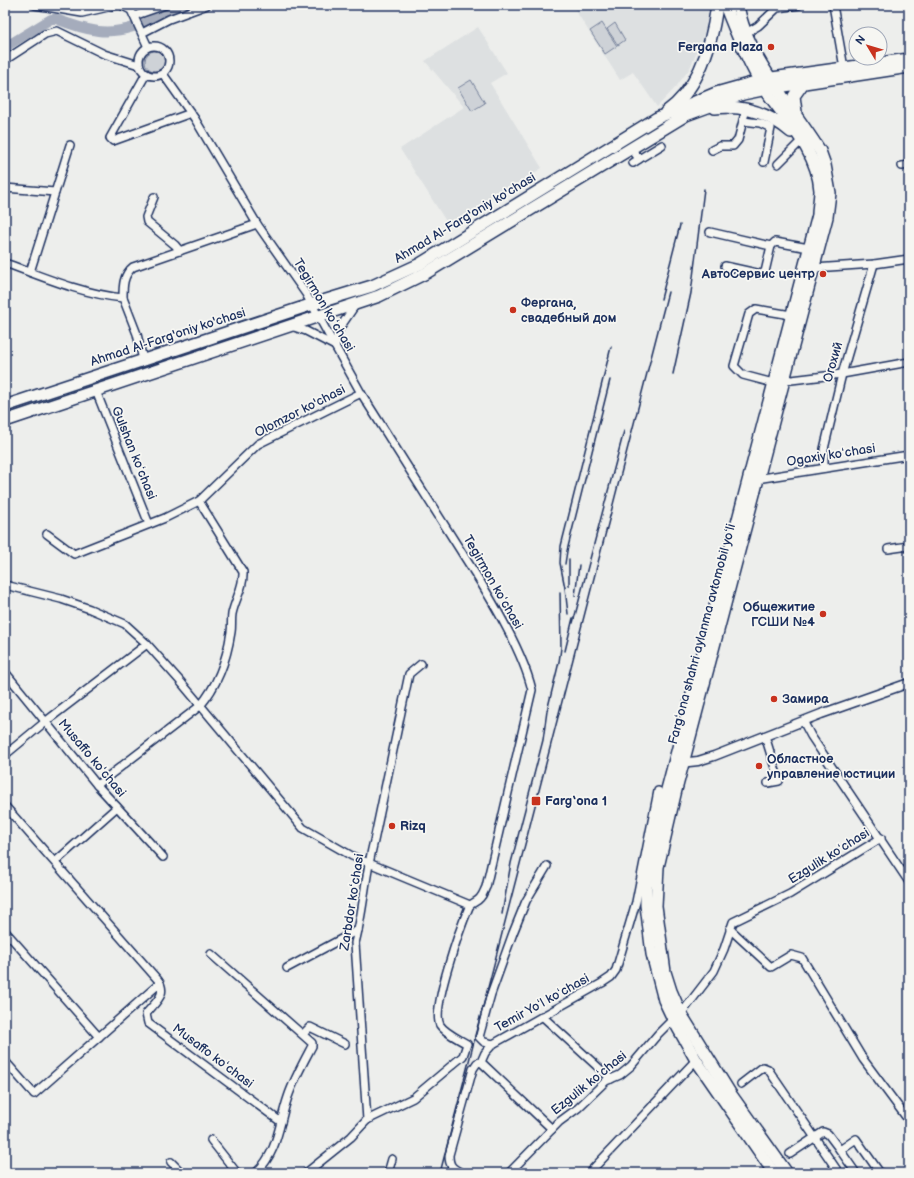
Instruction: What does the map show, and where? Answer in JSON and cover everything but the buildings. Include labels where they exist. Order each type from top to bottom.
[{"type":"main road","points":[[657,118],[671,109],[690,85],[698,72],[713,36],[717,5]]},
{"type":"main road","name":"Fargʻona shahri aylanma avtomobil yoʻli","points":[[725,5],[744,54],[762,85],[801,140],[814,164],[820,191],[818,215],[809,248],[809,268],[678,763],[658,867],[656,906],[665,972],[677,1017],[696,1060],[787,1173]]},
{"type":"main road","name":"Fargʻona shahri aylanma avtomobil yoʻli","points":[[678,763],[723,614],[756,479],[778,382],[791,315],[827,217],[830,193],[825,165],[820,151],[754,50],[746,33],[738,5]]},
{"type":"main road","points":[[762,85],[844,68],[909,59]]},
{"type":"main road","points":[[775,82],[804,82],[909,67]]},
{"type":"main road","points":[[797,115],[794,96],[804,82]]},
{"type":"main road","name":"Ahmad Al-Farg'oniy ko'chasi","points":[[5,406],[310,305],[372,286],[420,264],[657,118],[716,94],[762,85]]},
{"type":"main road","name":"Ahmad Al-Farg'oniy ko'chasi","points":[[5,421],[379,296],[426,273],[668,125],[700,109],[744,94],[762,85]]},
{"type":"main road","points":[[700,109],[726,107],[746,109],[773,118],[801,140]]},
{"type":"main road","name":"Fargʻona shahri aylanma avtomobil yoʻli","points":[[677,1017],[730,1093],[774,1173]]},
{"type":"street","points":[[35,5],[82,13],[117,5]]},
{"type":"street","points":[[121,5],[131,10],[148,47]]},
{"type":"street","points":[[134,16],[165,5]]},
{"type":"street","points":[[142,33],[169,19],[207,5]]},
{"type":"street","points":[[746,33],[780,7],[799,5]]},
{"type":"street","points":[[833,5],[844,68]]},
{"type":"street","points":[[5,60],[44,34],[57,31],[104,54],[139,65],[146,74],[155,77],[163,74],[169,66],[170,59],[167,52],[158,46],[148,47],[140,55],[139,65]]},
{"type":"street","points":[[146,74],[110,138],[113,141],[191,113]]},
{"type":"street","name":"Tegirmon koʻchasi","points":[[163,74],[191,113],[257,224],[289,268],[361,393],[414,474],[498,611],[529,678],[532,690],[486,887],[480,898],[470,905],[447,970],[438,1015],[440,1024],[445,1030],[467,1044],[463,1056],[413,1098],[367,1120]]},
{"type":"street","points":[[712,150],[720,146],[733,146],[738,140],[746,109]]},
{"type":"street","points":[[743,121],[760,123],[771,128],[764,162]]},
{"type":"street","points":[[778,164],[801,140]]},
{"type":"street","points":[[30,272],[70,145]]},
{"type":"street","points":[[631,148],[636,161],[662,145]]},
{"type":"street","points":[[5,188],[55,192]]},
{"type":"street","points":[[154,197],[146,217],[147,222],[175,245],[180,251]]},
{"type":"street","points":[[143,360],[137,334],[123,298],[122,286],[129,270],[257,224]]},
{"type":"street","points":[[710,232],[771,246]]},
{"type":"street","points":[[725,266],[761,274],[765,272],[771,246],[775,242],[809,248]]},
{"type":"street","points":[[809,268],[874,264],[909,259]]},
{"type":"street","points":[[5,263],[79,289],[110,297],[123,298]]},
{"type":"street","name":"Огохий","points":[[824,468],[824,449],[842,374],[874,264]]},
{"type":"street","points":[[291,326],[306,331],[335,346],[339,330],[356,304]]},
{"type":"street","points":[[791,315],[756,309],[749,314],[734,366],[743,375],[778,382],[842,374],[909,362]]},
{"type":"street","name":"Gulshan koʻchasi","points":[[96,391],[149,524]]},
{"type":"street","name":"Olomzor ko'chasi","points":[[47,534],[74,554],[149,524],[199,501],[258,444],[361,393]]},
{"type":"street","name":"Ogaxiy koʻchasi","points":[[756,479],[909,455]]},
{"type":"street","points":[[97,784],[200,706],[208,697],[219,676],[231,632],[232,614],[243,580],[243,572],[199,501]]},
{"type":"street","points":[[888,548],[909,546]]},
{"type":"street","points":[[5,585],[61,599],[115,619],[124,624],[147,644],[303,828],[319,838],[368,863],[470,905]]},
{"type":"street","points":[[5,755],[45,722],[147,644]]},
{"type":"street","name":"Zarbdor koʻchasi","points":[[367,1120],[355,943],[368,863],[374,841],[408,674],[421,664]]},
{"type":"street","name":"Musaffo koʻchasi","points":[[5,672],[97,784],[163,857]]},
{"type":"street","points":[[678,763],[714,756],[803,721],[909,683]]},
{"type":"street","points":[[803,721],[811,736],[881,838],[909,882]]},
{"type":"street","points":[[765,736],[779,781],[768,783]]},
{"type":"street","name":"Temir Yoʻl koʻchasi","points":[[547,866],[526,901],[491,994],[479,1037],[484,1042],[492,1044],[602,983],[611,977],[616,970],[636,902],[658,791]]},
{"type":"street","points":[[5,806],[160,983],[34,1094],[5,1061]]},
{"type":"street","points":[[55,862],[117,807]]},
{"type":"street","name":"Ezgulik koʻchasi","points":[[509,1173],[552,1129],[611,1079],[632,1066],[677,1017],[714,971],[724,949],[733,922],[790,894],[881,838]]},
{"type":"street","points":[[730,929],[771,967],[791,955],[802,958],[863,1059],[909,1121]]},
{"type":"street","points":[[287,968],[358,930]]},
{"type":"street","points":[[5,931],[99,1037]]},
{"type":"street","points":[[211,954],[303,1034],[310,1041],[312,1046],[296,1076],[287,1098],[271,1154],[256,1173]]},
{"type":"street","name":"Musaffo koʻchasi","points":[[160,983],[162,986],[162,994],[146,1014],[148,1022],[281,1122]]},
{"type":"street","points":[[542,1016],[611,1079]]},
{"type":"street","points":[[303,1034],[310,1027],[345,1044]]},
{"type":"street","points":[[462,1173],[452,1168],[449,1164],[449,1155],[473,1069],[481,1062],[485,1053],[492,1044]]},
{"type":"street","points":[[589,1173],[696,1060]]},
{"type":"street","points":[[481,1062],[552,1129]]},
{"type":"street","points":[[741,1084],[763,1067],[768,1069],[839,1173]]},
{"type":"street","points":[[306,1173],[351,1137],[367,1120]]},
{"type":"street","points":[[790,1154],[823,1132],[828,1134],[856,1173]]},
{"type":"street","points":[[840,1150],[856,1139],[880,1173]]},
{"type":"street","points":[[211,1140],[237,1173]]},
{"type":"street","points":[[388,1173],[392,1159]]},
{"type":"street","points":[[171,1162],[182,1173]]},
{"type":"shaded area","points":[[572,5],[710,5],[705,31],[690,68],[676,87],[657,107],[633,72],[620,80]]},
{"type":"shaded area","points":[[602,23],[617,46],[605,54],[590,31]]},
{"type":"shaded area","points":[[615,23],[625,40],[618,45],[607,29]]},
{"type":"shaded area","points":[[478,27],[507,73],[490,83],[542,168],[449,226],[400,149],[464,107],[425,61]]},
{"type":"shaded area","points":[[155,51],[162,54],[165,61],[162,68],[155,71],[148,68],[145,61],[148,54]]},
{"type":"shaded area","points":[[471,80],[485,103],[472,111],[458,88]]},
{"type":"waterway","points":[[5,47],[51,19],[56,19],[98,31],[121,30],[144,24],[187,5]]},
{"type":"railway","points":[[673,374],[691,293],[704,189]]},
{"type":"railway","points":[[661,299],[680,225]]},
{"type":"railway","points":[[440,1173],[668,292]]},
{"type":"railway","points":[[565,588],[560,563],[561,546],[611,347]]},
{"type":"railway","points":[[565,564],[610,380]]},
{"type":"railway","points":[[573,623],[624,431]]},
{"type":"railway","points":[[569,559],[569,586]]},
{"type":"railway","points":[[575,596],[579,565]]},
{"type":"railway","points":[[565,588],[568,614]]},
{"type":"railway","points":[[502,914],[511,863],[543,740],[547,711],[559,662],[561,648],[560,592]]},
{"type":"railway","points":[[565,651],[573,618]]},
{"type":"place","name":"Fergana Plaza","points":[[771,47]]},
{"type":"place","name":"АвтоСервис центр","points":[[823,274]]},
{"type":"place","name":"Фергана, свадебный дом","points":[[513,310]]},
{"type":"place","name":"Общежитие ГСШИ №4","points":[[823,614]]},
{"type":"place","name":"Замира","points":[[774,699]]},
{"type":"place","name":"Областное управление юстиции","points":[[759,766]]},
{"type":"place","name":"Farg‘ona 1","points":[[536,801]]},
{"type":"place","name":"Rizq","points":[[392,826]]}]
